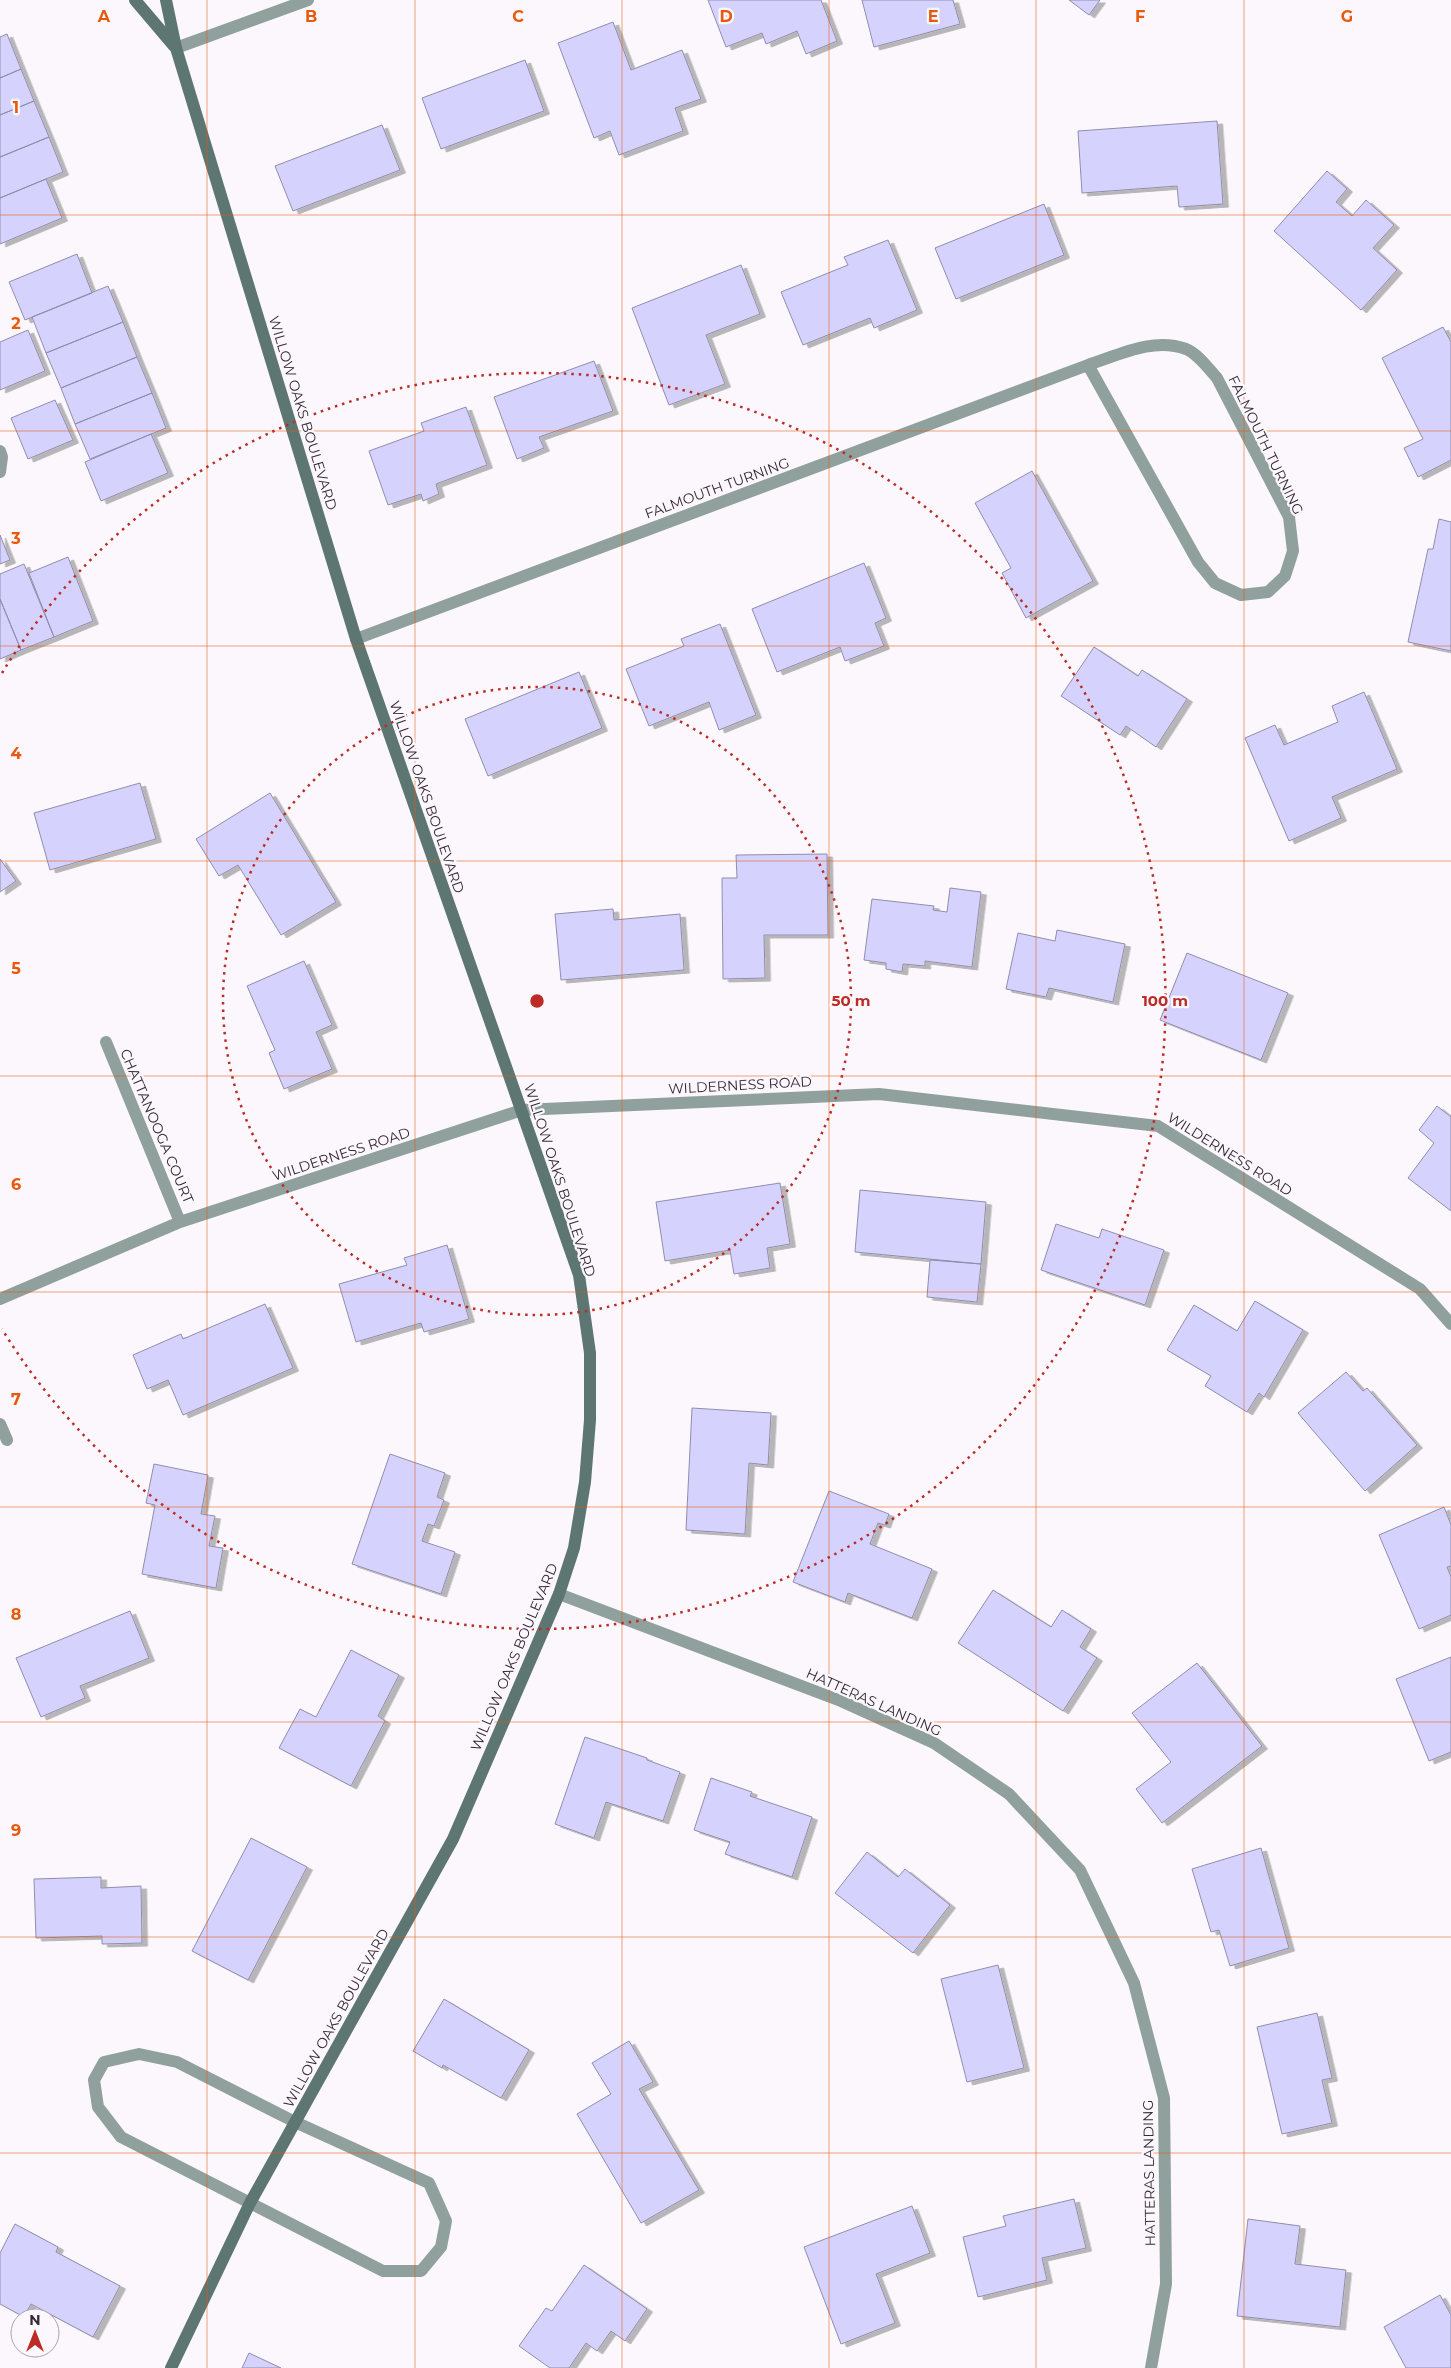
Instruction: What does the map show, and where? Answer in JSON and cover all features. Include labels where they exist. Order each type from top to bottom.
[{"type":"street","name":"WILLOW OAKS BOULEVARD","points":[[135,0],[176,48]]},
{"type":"street","name":"WILLOW OAKS BOULEVARD","points":[[166,0],[176,48],[356,639],[522,1110],[578,1275],[590,1353],[590,1420],[585,1482],[574,1548],[559,1594],[453,1839],[250,2203],[171,2368]]},
{"type":"street","points":[[176,48],[308,0]]},
{"type":"street","name":"FALMOUTH TURNING","points":[[356,639],[1088,365],[1143,347],[1166,345],[1187,349],[1204,363],[1217,378],[1289,517],[1293,552],[1285,576],[1268,592],[1241,595],[1215,583],[1198,562],[1088,365]]},
{"type":"street","points":[[0,451],[2,457],[0,472]]},
{"type":"street","name":"CHATTANOOGA COURT","points":[[106,1042],[180,1222]]},
{"type":"street","name":"WILDERNESS ROAD","points":[[0,1299],[180,1222],[522,1110],[880,1094],[1158,1126],[1420,1289],[1451,1324]]},
{"type":"street","points":[[0,1424],[7,1440]]},
{"type":"street","name":"HATTERAS LANDING","points":[[559,1594],[842,1701],[934,1743],[1009,1794],[1080,1870],[1134,1983],[1164,2098],[1166,2284],[1151,2368]]},
{"type":"street","points":[[139,2054],[176,2062],[295,2122],[429,2183],[446,2221],[441,2247],[420,2271],[383,2271],[121,2136],[98,2107],[94,2080],[104,2062],[139,2054]]},
{"type":"building","points":[[708,0],[821,0],[837,41],[806,54],[797,31],[766,44],[762,33],[726,47]]},
{"type":"building","points":[[862,0],[953,0],[960,24],[874,47]]},
{"type":"building","points":[[1069,0],[1100,0],[1089,15]]},
{"type":"building","points":[[613,22],[631,70],[682,50],[701,99],[675,108],[683,131],[619,155],[610,131],[594,138],[558,43]]},
{"type":"building","points":[[7,34],[21,69],[0,78],[0,37]]},
{"type":"building","points":[[525,60],[544,111],[441,149],[422,98]]},
{"type":"building","points":[[21,69],[34,101],[0,115],[0,78]]},
{"type":"building","points":[[34,101],[49,137],[0,157],[0,115]]},
{"type":"building","points":[[1217,121],[1223,204],[1179,207],[1177,186],[1082,193],[1078,131]]},
{"type":"building","points":[[382,125],[400,170],[293,211],[275,166]]},
{"type":"building","points":[[49,137],[63,172],[0,198],[0,157]]},
{"type":"building","points":[[1327,171],[1347,189],[1336,202],[1352,216],[1366,200],[1394,225],[1373,248],[1397,270],[1361,310],[1274,231]]},
{"type":"building","points":[[46,179],[62,218],[0,244],[0,198]]},
{"type":"building","points":[[1044,204],[1064,255],[956,299],[935,248]]},
{"type":"building","points":[[888,240],[917,310],[874,328],[870,318],[803,345],[781,292],[848,265],[844,257]]},
{"type":"building","points":[[77,254],[92,293],[25,320],[9,282]]},
{"type":"building","points":[[741,265],[760,314],[706,335],[725,384],[669,405],[632,308]]},
{"type":"building","points":[[108,286],[123,322],[46,353],[32,317]]},
{"type":"building","points":[[123,322],[137,357],[61,388],[46,353]]},
{"type":"building","points":[[1443,327],[1451,342],[1451,460],[1418,477],[1404,448],[1423,439],[1382,358]]},
{"type":"building","points":[[28,330],[45,371],[0,390],[0,342]]},
{"type":"building","points":[[137,357],[152,393],[75,424],[61,388]]},
{"type":"building","points":[[594,361],[613,411],[539,437],[544,448],[517,459],[494,397]]},
{"type":"building","points":[[152,393],[166,428],[90,459],[75,424]]},
{"type":"building","points":[[55,400],[73,440],[28,459],[11,418]]},
{"type":"building","points":[[466,407],[487,465],[436,484],[439,494],[423,501],[421,494],[388,505],[369,451],[424,431],[421,423]]},
{"type":"building","points":[[151,434],[168,473],[101,501],[85,462]]},
{"type":"building","points":[[1032,471],[1093,581],[1026,618],[1002,573],[1011,568],[975,503]]},
{"type":"building","points":[[1439,519],[1451,522],[1451,651],[1408,642],[1428,549],[1433,549]]},
{"type":"building","points":[[0,535],[10,560],[0,564]]},
{"type":"building","points":[[68,557],[93,621],[54,637],[29,573]]},
{"type":"building","points":[[864,563],[886,618],[875,623],[884,646],[845,661],[840,647],[777,672],[752,609]]},
{"type":"building","points":[[24,564],[54,637],[21,650],[0,599],[0,574]]},
{"type":"building","points":[[0,599],[21,650],[0,659]]},
{"type":"building","points":[[720,624],[756,715],[719,730],[709,702],[649,726],[626,669],[684,646],[681,639]]},
{"type":"building","points":[[1094,647],[1138,676],[1142,670],[1187,699],[1156,747],[1126,726],[1120,735],[1061,696]]},
{"type":"building","points":[[579,672],[602,728],[488,776],[465,719]]},
{"type":"building","points":[[1364,692],[1397,769],[1332,797],[1341,818],[1289,841],[1245,738],[1275,725],[1284,745],[1338,722],[1332,706]]},
{"type":"building","points":[[140,783],[156,839],[50,870],[34,813]]},
{"type":"building","points":[[270,793],[336,902],[281,935],[238,865],[219,876],[196,839]]},
{"type":"building","points":[[827,854],[828,935],[764,935],[765,978],[723,979],[722,878],[737,878],[736,855]]},
{"type":"building","points":[[0,859],[16,881],[0,892]]},
{"type":"building","points":[[950,888],[981,892],[972,967],[925,961],[925,966],[903,964],[902,972],[886,969],[886,963],[864,960],[872,899],[934,906],[933,910],[947,912]]},
{"type":"building","points":[[613,909],[614,920],[680,914],[684,970],[561,980],[555,914]]},
{"type":"building","points":[[1057,930],[1125,944],[1113,1002],[1049,988],[1046,997],[1006,989],[1018,933],[1055,941]]},
{"type":"building","points":[[1187,953],[1288,993],[1261,1060],[1160,1020]]},
{"type":"building","points":[[304,961],[332,1025],[316,1032],[332,1069],[284,1089],[269,1053],[275,1050],[247,986]]},
{"type":"building","points":[[1437,1106],[1451,1117],[1451,1211],[1408,1178],[1434,1143],[1419,1130]]},
{"type":"building","points":[[780,1183],[790,1244],[767,1248],[770,1268],[734,1274],[730,1250],[665,1261],[656,1202]]},
{"type":"building","points":[[860,1190],[986,1202],[981,1264],[855,1252]]},
{"type":"building","points":[[1056,1224],[1099,1238],[1102,1229],[1164,1250],[1145,1305],[1041,1270]]},
{"type":"building","points":[[447,1245],[469,1319],[424,1332],[421,1323],[356,1342],[339,1284],[407,1265],[404,1258]]},
{"type":"building","points":[[930,1260],[981,1264],[977,1302],[927,1297]]},
{"type":"building","points":[[1255,1301],[1303,1330],[1264,1397],[1259,1393],[1247,1412],[1205,1386],[1211,1376],[1167,1350],[1194,1305],[1237,1331]]},
{"type":"building","points":[[265,1304],[293,1368],[183,1415],[168,1380],[147,1389],[133,1355],[181,1334],[183,1339]]},
{"type":"building","points":[[1346,1372],[1363,1391],[1367,1388],[1417,1445],[1365,1491],[1298,1413]]},
{"type":"building","points":[[692,1408],[771,1413],[768,1465],[749,1463],[745,1534],[686,1530]]},
{"type":"building","points":[[390,1454],[445,1473],[437,1497],[444,1500],[434,1526],[428,1524],[422,1541],[455,1552],[441,1594],[352,1564]]},
{"type":"building","points":[[154,1464],[208,1475],[201,1514],[215,1516],[209,1546],[223,1548],[216,1588],[142,1574],[155,1505],[146,1503]]},
{"type":"building","points":[[829,1491],[889,1514],[885,1525],[878,1523],[870,1544],[932,1569],[912,1618],[848,1593],[845,1602],[793,1582]]},
{"type":"building","points":[[1444,1507],[1451,1525],[1451,1566],[1447,1567],[1451,1577],[1451,1615],[1419,1629],[1379,1535]]},
{"type":"building","points":[[993,1590],[1051,1627],[1062,1610],[1091,1629],[1080,1647],[1097,1658],[1063,1711],[958,1643]]},
{"type":"building","points":[[130,1611],[149,1658],[80,1686],[85,1698],[41,1717],[16,1658]]},
{"type":"building","points":[[351,1650],[399,1675],[378,1716],[385,1721],[351,1786],[279,1748],[300,1709],[316,1717]]},
{"type":"building","points":[[1451,1657],[1451,1752],[1429,1761],[1396,1679]]},
{"type":"building","points":[[1197,1663],[1262,1746],[1162,1823],[1136,1789],[1171,1762],[1132,1713]]},
{"type":"building","points":[[585,1737],[647,1758],[647,1760],[680,1772],[663,1821],[606,1802],[594,1838],[555,1824]]},
{"type":"building","points":[[711,1778],[752,1792],[750,1796],[812,1817],[792,1877],[725,1854],[730,1842],[694,1830]]},
{"type":"building","points":[[251,1838],[307,1867],[248,1980],[192,1951]]},
{"type":"building","points":[[1261,1848],[1289,1948],[1230,1966],[1219,1930],[1211,1932],[1192,1869]]},
{"type":"building","points":[[867,1852],[898,1877],[905,1869],[950,1905],[913,1953],[835,1893]]},
{"type":"building","points":[[101,1877],[101,1888],[141,1886],[142,1943],[102,1944],[102,1936],[36,1938],[34,1879]]},
{"type":"building","points":[[998,1965],[1024,2068],[967,2082],[941,1979]]},
{"type":"building","points":[[444,1999],[529,2050],[501,2098],[443,2065],[442,2068],[413,2051]]},
{"type":"building","points":[[1317,2013],[1332,2078],[1322,2080],[1332,2123],[1282,2134],[1257,2027]]},
{"type":"building","points":[[629,2041],[653,2082],[639,2089],[699,2190],[641,2223],[577,2114],[611,2094],[592,2063]]},
{"type":"building","points":[[1074,2199],[1086,2248],[1042,2258],[1047,2280],[978,2297],[963,2237],[1006,2226],[1003,2216]]},
{"type":"building","points":[[912,2206],[930,2253],[876,2274],[895,2323],[841,2344],[804,2247]]},
{"type":"building","points":[[1248,2219],[1300,2226],[1295,2264],[1346,2270],[1340,2327],[1237,2316]]},
{"type":"building","points":[[15,2224],[58,2247],[56,2252],[120,2286],[93,2337],[60,2319],[60,2308],[39,2308],[31,2304],[29,2308],[10,2309],[0,2304],[0,2253]]},
{"type":"building","points":[[584,2265],[647,2309],[625,2341],[611,2331],[597,2351],[586,2343],[569,2368],[550,2368],[519,2346],[546,2308],[552,2311]]},
{"type":"building","points":[[1440,2295],[1451,2315],[1451,2368],[1406,2368],[1384,2327]]},
{"type":"building","points":[[249,2353],[281,2368],[242,2368]]}]
